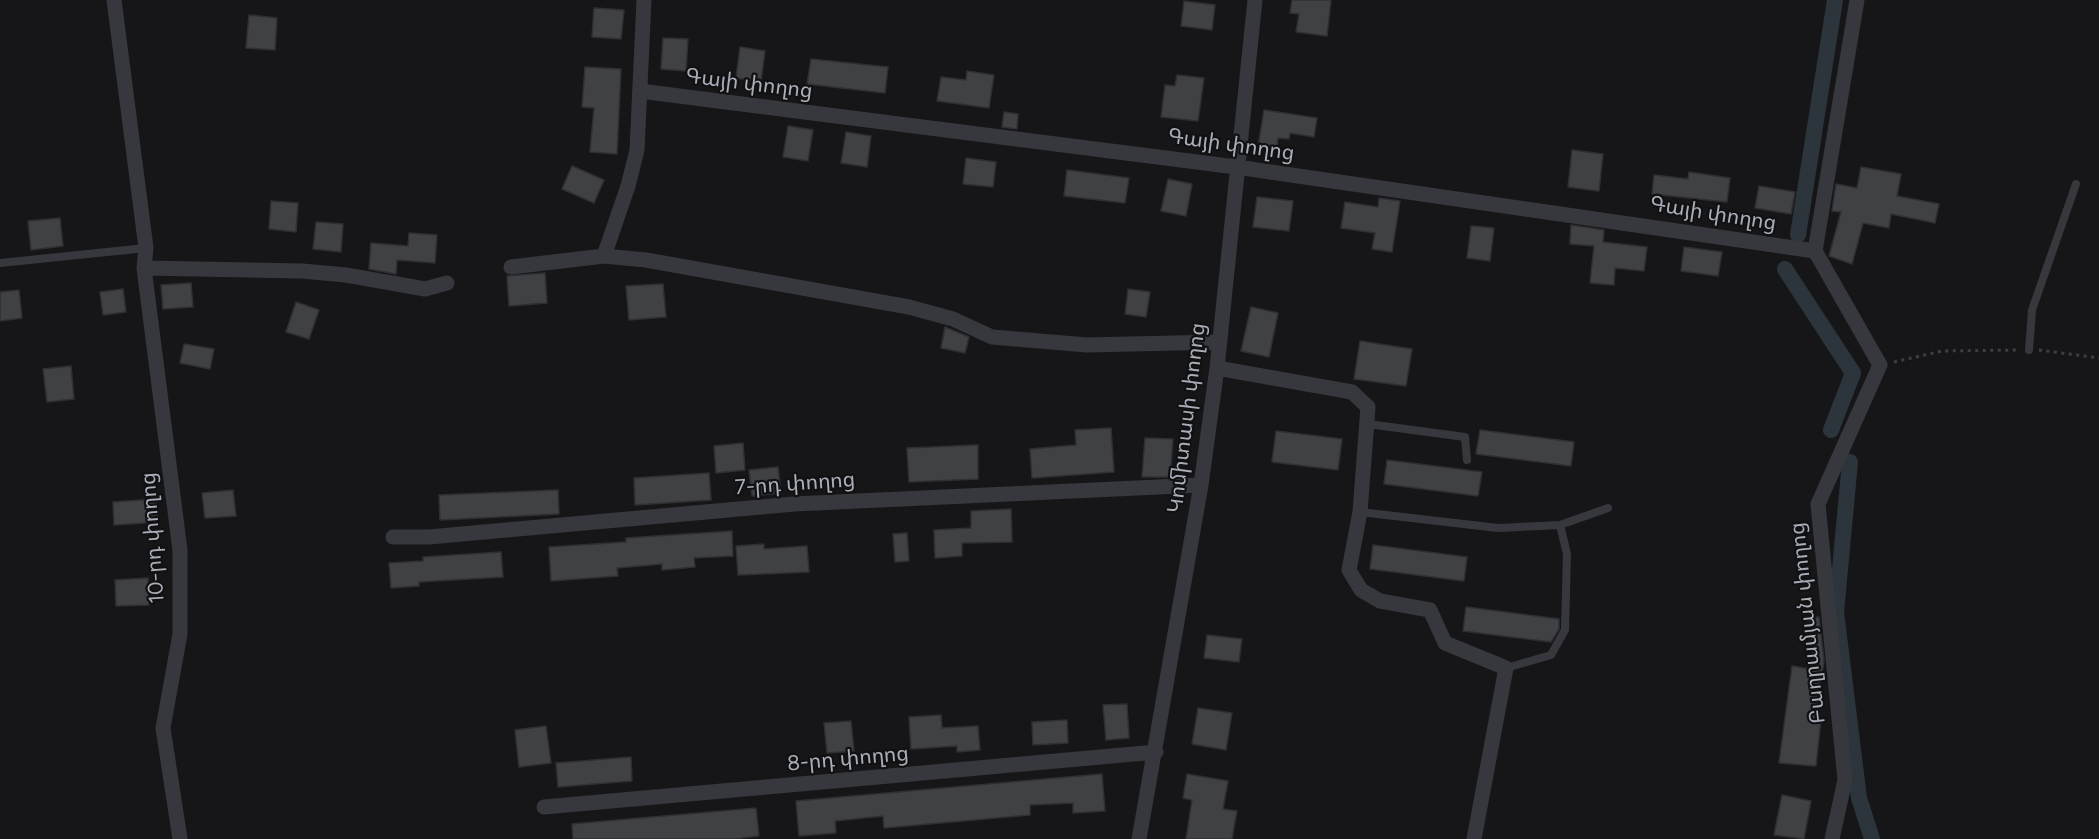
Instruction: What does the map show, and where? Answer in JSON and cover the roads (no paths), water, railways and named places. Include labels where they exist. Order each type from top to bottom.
[{"type":"street","name":"10-րդ փողոց","points":[[114,0],[146,248],[144,268],[180,550],[180,634],[163,728],[180,839]]},
{"type":"street","points":[[604,256],[628,186],[637,150],[644,0]]},
{"type":"street","name":"Կոմիտասի փողոց","points":[[1139,839],[1201,485],[1217,368],[1255,0]]},
{"type":"street","points":[[1815,251],[1857,0]]},
{"type":"street","name":"Գայի փողոց","points":[[640,91],[1236,167],[1815,251]]},
{"type":"street","name":"Բաղրամյան փողոց","points":[[1815,251],[1880,365],[1818,504],[1845,780],[1832,839]]},
{"type":"street","points":[[512,267],[570,258],[604,256],[646,260],[909,307],[953,319],[992,337],[1087,345],[1219,342]]},
{"type":"street","points":[[144,268],[302,271],[346,275],[425,289],[447,283]]},
{"type":"street","points":[[1217,368],[1352,392],[1368,407],[1360,512],[1349,570],[1361,590],[1380,601],[1430,610],[1445,643],[1506,668],[1474,839]]},
{"type":"street","name":"7-րդ փողոց","points":[[393,537],[429,537],[794,504],[1201,485]]},
{"type":"street","name":"8-րդ փողոց","points":[[544,807],[1156,752]]},
{"type":"lane","points":[[2029,350],[2032,310],[2076,184]]},
{"type":"lane","points":[[0,263],[146,248]]},
{"type":"lane","points":[[1368,424],[1465,437],[1467,460]]},
{"type":"lane","points":[[1360,512],[1498,528],[1560,525],[1608,508]]},
{"type":"lane","points":[[1506,668],[1551,655],[1565,630],[1567,555],[1560,525]]},
{"type":"waterway","points":[[1798,235],[1835,0]]},
{"type":"waterway","points":[[1785,269],[1853,373],[1831,430]]},
{"type":"waterway","points":[[1850,462],[1836,612],[1859,798],[1872,839]]}]
